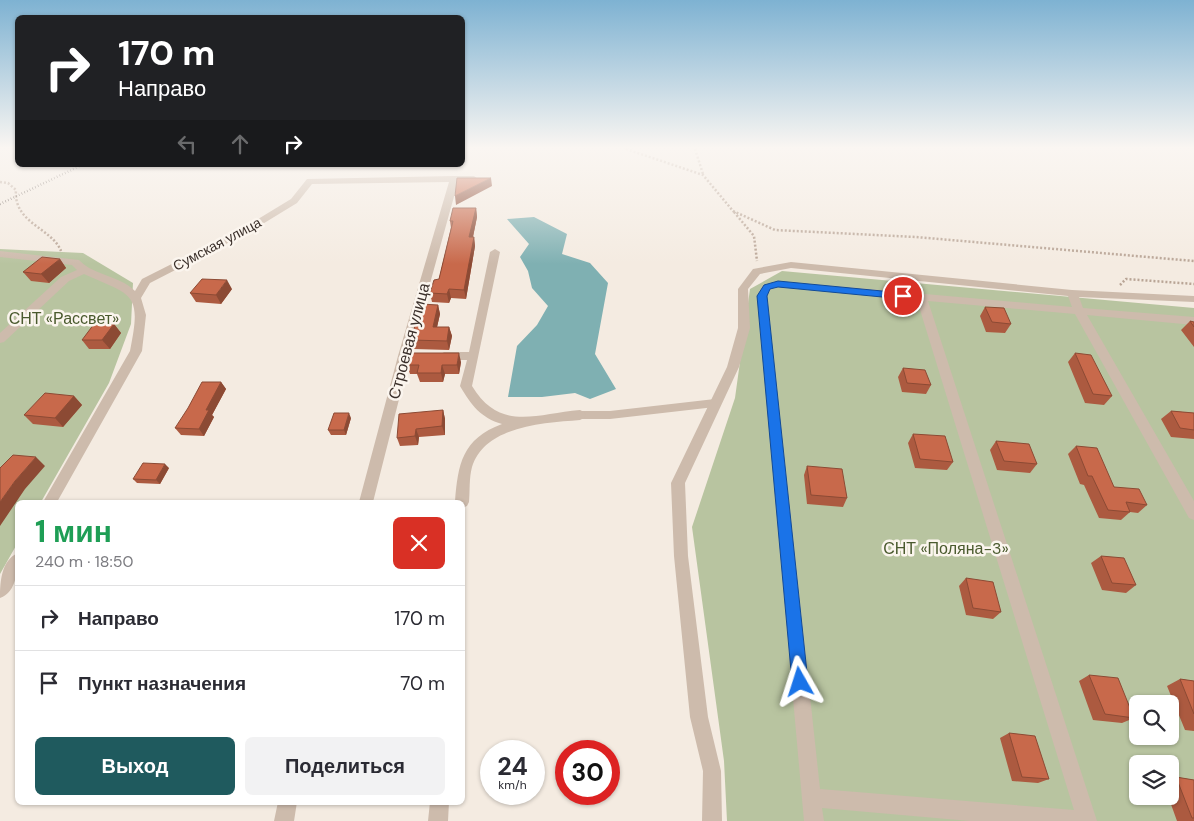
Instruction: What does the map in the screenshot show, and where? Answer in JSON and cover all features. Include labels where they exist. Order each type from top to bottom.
[{"type":"street","name":"Сумская улица","points":[[136,297],[146,281],[248,229],[294,201],[305,187]]},
{"type":"street","name":"Строевая улица","points":[[367,500],[409,356],[452,187]]},
{"type":"street","points":[[495,252],[466,386],[480,406],[500,421],[525,421]]},
{"type":"street","points":[[0,254],[79,267],[127,287],[136,297],[142,323],[136,351],[51,500]]},
{"type":"street","points":[[712,821],[712,771],[699,717],[682,556],[678,483],[714,403],[733,367],[744,328],[743,289],[757,271],[791,265],[1072,293],[1194,299]]},
{"type":"street","points":[[0,339],[79,267]]},
{"type":"street","points":[[814,821],[762,296],[767,287],[778,284],[1194,321]]},
{"type":"street","points":[[1072,293],[1078,311],[1194,514]]},
{"type":"street","points":[[812,798],[1085,821],[921,297]]},
{"type":"street","points":[[434,356],[474,356]]},
{"type":"street","points":[[462,500],[465,466],[471,455],[481,444],[500,431],[525,421],[538,418],[580,416]]},
{"type":"street","points":[[0,591],[15,565]]},
{"type":"street","points":[[284,821],[287,805]]},
{"type":"street","points":[[438,821],[440,805]]},
{"type":"lane","points":[[580,416],[610,416],[714,403]]},
{"type":"path","points":[[13,187],[16,190],[16,201],[35,227],[52,236],[58,243],[61,251],[79,267]]},
{"type":"path","points":[[713,187],[754,236],[757,271]]},
{"type":"path","points":[[733,211],[775,230],[916,237],[1194,261]]},
{"type":"path","points":[[1110,294],[1126,279],[1194,284]]},
{"type":"green space","name":"СНТ «Рассвет»","points":[[0,249],[83,253],[133,283],[131,324],[109,383],[42,500],[15,500],[15,548],[0,574]]},
{"type":"green space","name":"СНТ «Поляна-3»","points":[[782,271],[1194,308],[1194,821],[727,821],[724,761],[692,527],[735,398],[750,289]]},
{"type":"water","points":[[534,217],[567,234],[562,254],[590,263],[608,283],[595,354],[616,389],[590,399],[575,393],[542,397],[508,397],[517,346],[537,325],[548,306],[532,288],[528,271],[520,257],[529,244],[507,219]]},
{"type":"building","points":[[456,187],[472,187],[455,196]]},
{"type":"building","points":[[453,208],[476,208],[469,237],[474,237],[464,290],[449,289],[447,294],[430,293],[434,280],[439,279],[453,221],[450,221]]},
{"type":"building","points":[[42,257],[60,259],[41,274],[23,272]]},
{"type":"building","points":[[202,279],[227,280],[216,295],[190,293]]},
{"type":"building","points":[[421,304],[438,305],[433,327],[449,327],[447,341],[411,340]]},
{"type":"building","points":[[985,307],[1004,308],[1011,324],[992,322]]},
{"type":"building","points":[[94,324],[114,324],[102,340],[82,340]]},
{"type":"building","points":[[410,353],[459,353],[457,365],[442,365],[441,373],[417,373],[419,365],[407,365]]},
{"type":"building","points":[[1075,353],[1091,355],[1112,396],[1093,394]]},
{"type":"building","points":[[903,368],[925,370],[931,385],[907,383]]},
{"type":"building","points":[[202,382],[221,382],[206,410],[209,410],[199,429],[175,428],[188,408]]},
{"type":"building","points":[[45,393],[74,396],[55,418],[24,415]]},
{"type":"building","points":[[443,410],[442,426],[416,429],[415,436],[397,438],[399,414]]},
{"type":"building","points":[[1171,411],[1194,413],[1194,430],[1180,428]]},
{"type":"building","points":[[334,413],[349,413],[344,430],[328,430]]},
{"type":"building","points":[[913,434],[945,436],[953,462],[920,459]]},
{"type":"building","points":[[996,441],[1029,444],[1037,464],[1004,461]]},
{"type":"building","points":[[1076,446],[1097,448],[1114,487],[1139,489],[1147,505],[1126,502],[1130,512],[1108,510],[1092,476],[1088,476]]},
{"type":"building","points":[[13,455],[36,457],[0,502],[0,468]]},
{"type":"building","points":[[143,463],[165,464],[156,480],[133,479]]},
{"type":"building","points":[[807,466],[842,469],[847,498],[811,495]]},
{"type":"building","points":[[1101,556],[1124,558],[1136,585],[1112,583]]},
{"type":"building","points":[[966,578],[993,582],[1001,612],[973,608]]},
{"type":"building","points":[[1089,675],[1118,678],[1129,706],[1129,717],[1105,714]]},
{"type":"building","points":[[1180,679],[1194,681],[1194,714]]},
{"type":"building","points":[[1009,733],[1035,736],[1049,779],[1022,777]]},
{"type":"building","points":[[1179,778],[1194,780],[1194,818],[1192,818],[1179,785]]},
{"type":"railway","points":[[0,204],[35,187]]},
{"type":"route","points":[[800,682],[762,296],[767,287],[778,284],[903,296]]}]
